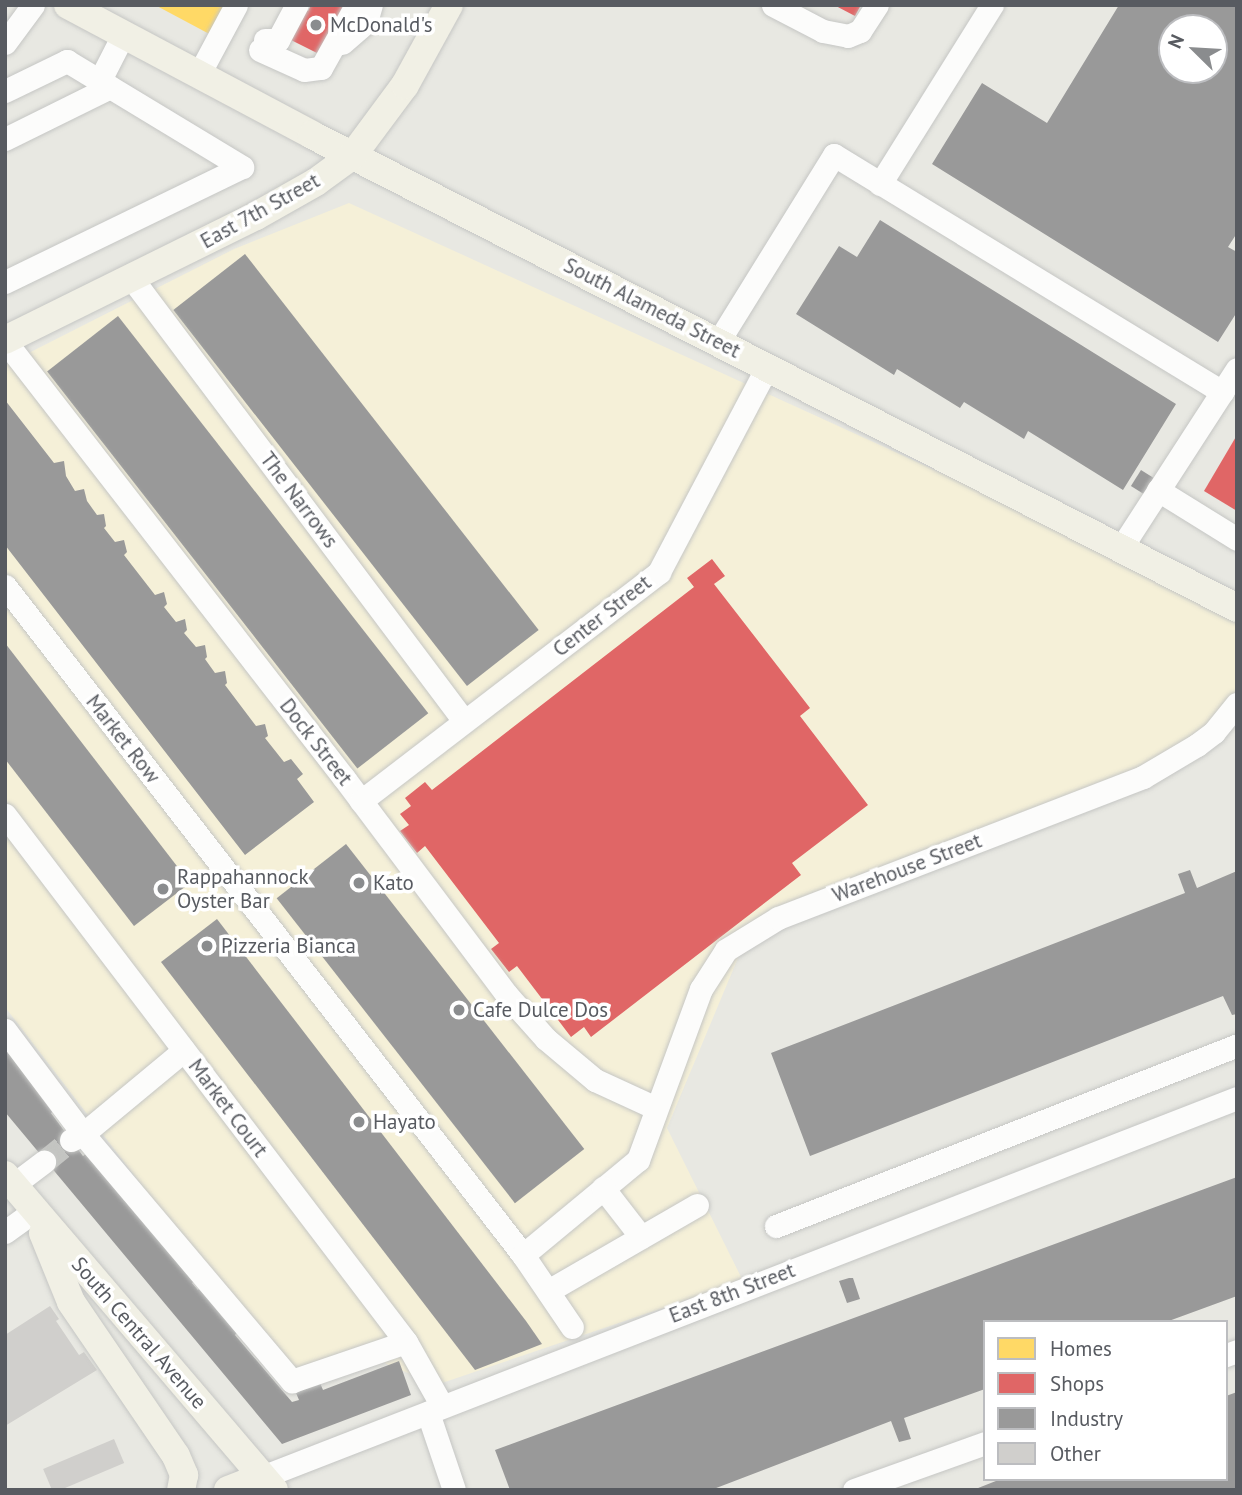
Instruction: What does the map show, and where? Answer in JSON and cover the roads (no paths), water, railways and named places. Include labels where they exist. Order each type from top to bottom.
[{"type":"main road","name":"South Alameda Street","points":[[68,5],[353,155],[1237,608]]},
{"type":"main road","name":"East 7th Street","points":[[5,341],[133,280],[256,216],[316,182],[353,155],[405,85],[449,5]]},
{"type":"main road","name":"South Central Avenue","points":[[9,1180],[268,1483]]},
{"type":"main road","points":[[34,1211],[71,1303],[176,1456],[184,1475],[181,1490]]},
{"type":"main road","name":"East 8th Street","points":[[228,1490],[268,1483]]},
{"type":"street","points":[[5,43],[33,5]]},
{"type":"street","points":[[199,74],[236,5]]},
{"type":"street","points":[[297,5],[278,40],[263,45],[304,71],[321,68],[356,5]]},
{"type":"street","points":[[334,48],[360,28],[370,5]]},
{"type":"street","points":[[773,5],[823,31],[848,36],[860,31],[877,5]]},
{"type":"street","points":[[880,184],[992,5]]},
{"type":"street","points":[[5,139],[105,84],[123,34]]},
{"type":"street","points":[[5,91],[67,61],[242,167],[5,282]]},
{"type":"street","points":[[718,342],[834,155],[1222,392]]},
{"type":"street","name":"The Narrows","points":[[133,280],[464,721]]},
{"type":"street","name":"Dock Street","points":[[5,341],[361,801],[488,972],[546,1039],[595,1080],[656,1108]]},
{"type":"street","name":"Center Street","points":[[361,801],[659,572],[767,367]]},
{"type":"street","points":[[1121,548],[1237,369]]},
{"type":"street","points":[[1158,491],[1237,538]]},
{"type":"street","name":"Market Row","points":[[5,586],[523,1255],[572,1327]]},
{"type":"street","name":"Warehouse Street","points":[[523,1255],[638,1160],[701,989],[726,950],[778,918],[1143,777],[1214,732],[1237,704]]},
{"type":"street","name":"Market Court","points":[[5,815],[406,1342],[435,1410],[454,1490]]},
{"type":"street","points":[[5,1030],[77,1137],[292,1381],[406,1342]]},
{"type":"street","points":[[776,1226],[1237,1045]]},
{"type":"street","points":[[77,1137],[184,1050]]},
{"type":"street","name":"East 8th Street","points":[[268,1483],[435,1410],[1237,1098]]},
{"type":"street","points":[[9,1180],[44,1162]]},
{"type":"street","points":[[603,1188],[641,1237]]},
{"type":"street","points":[[548,1291],[697,1205]]},
{"type":"street","points":[[5,1232],[34,1211]]},
{"type":"street","points":[[854,1490],[983,1444]]},
{"type":"tunnel","points":[[44,1162],[71,1140]]},
{"type":"place","name":"McDonald's","points":[[316,25]]},
{"type":"place","name":"Kato","points":[[359,883]]},
{"type":"place","name":"Rappahannock Oyster Bar","points":[[163,889]]},
{"type":"place","name":"Pizzeria Bianca","points":[[207,946]]},
{"type":"place","name":"Cafe Dulce Dos","points":[[459,1010]]},
{"type":"place","name":"Hayato","points":[[359,1122]]}]
